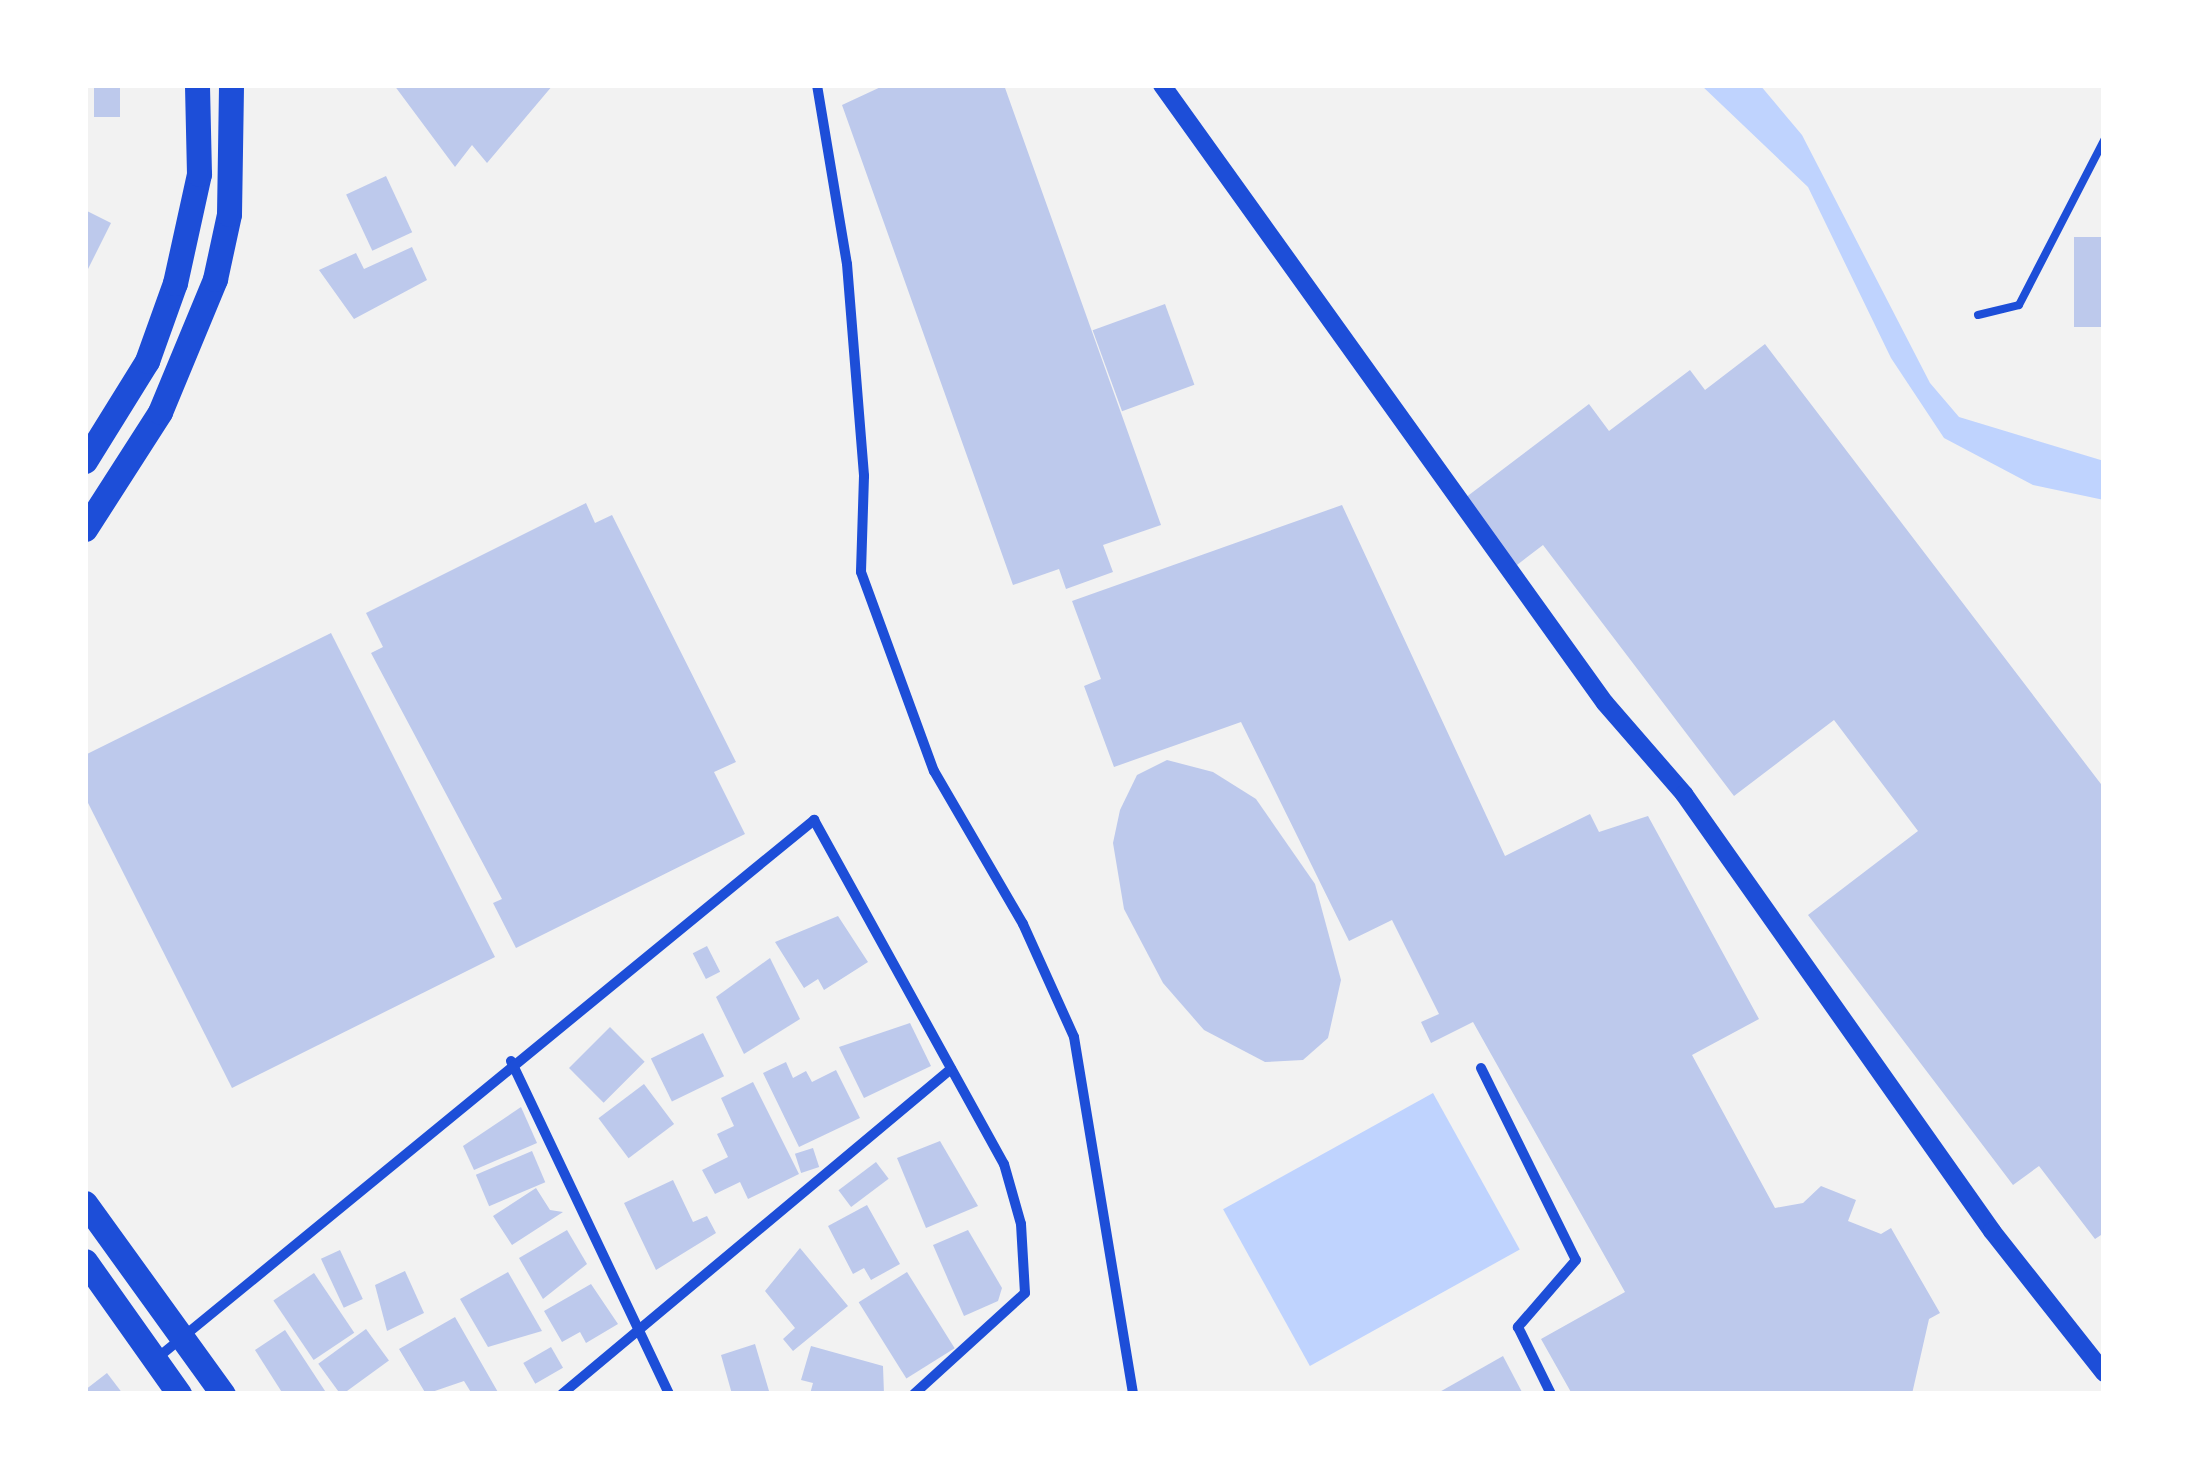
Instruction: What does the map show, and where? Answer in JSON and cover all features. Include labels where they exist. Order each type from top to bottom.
[{"type":"main road","points":[[85,461],[147,361],[175,283],[199,174],[198,85]]},
{"type":"main road","points":[[85,529],[160,412],[204,312],[229,214],[231,85]]},
{"type":"main road","points":[[85,1202],[223,1394]]},
{"type":"main road","points":[[85,1261],[180,1394]]},
{"type":"street","points":[[817,85],[848,264],[864,476],[862,572],[934,771],[1023,924],[1074,1037],[1133,1394]]},
{"type":"street","points":[[1162,85],[1605,703],[1684,794],[1992,1230],[2104,1372]]},
{"type":"street","points":[[155,1360],[511,1061],[814,820],[1004,1164],[1025,1293],[914,1394]]},
{"type":"street","points":[[511,1061],[668,1394]]},
{"type":"street","points":[[1481,1068],[1576,1260],[1518,1327],[1551,1394]]},
{"type":"street","points":[[562,1394],[951,1069]]},
{"type":"lane","points":[[1978,315],[2019,304],[2104,140]]},
{"type":"water","points":[[1701,85],[1760,85],[1802,135],[1930,383],[1959,417],[2104,461],[2104,500],[2033,485],[1944,438],[1891,358],[1808,187]]},
{"type":"water","points":[[1433,1093],[1520,1250],[1310,1366],[1223,1209]]},
{"type":"building","points":[[94,85],[120,85],[120,117],[94,117]]},
{"type":"building","points":[[394,85],[553,85],[487,163],[472,145],[455,167]]},
{"type":"building","points":[[885,85],[1004,85],[1161,525],[1103,545],[1113,572],[1066,589],[1059,569],[1013,585],[842,105]]},
{"type":"building","points":[[386,176],[412,232],[372,251],[346,195]]},
{"type":"building","points":[[85,210],[111,223],[85,275]]},
{"type":"building","points":[[2074,237],[2104,237],[2104,327],[2074,327]]},
{"type":"building","points":[[412,247],[427,280],[354,319],[319,270],[356,253],[364,269]]},
{"type":"building","points":[[1165,304],[1194,385],[1122,411],[1093,330]]},
{"type":"building","points":[[1765,344],[2104,788],[2104,1233],[2095,1239],[2039,1166],[2013,1185],[1808,915],[1918,831],[1834,720],[1734,796],[1543,545],[1517,565],[1465,498],[1589,404],[1609,431],[1690,370],[1705,390]]},
{"type":"building","points":[[586,503],[595,523],[612,515],[736,762],[714,772],[745,834],[516,948],[493,903],[502,899],[371,653],[383,647],[366,613]]},
{"type":"building","points":[[1342,505],[1505,856],[1590,814],[1599,832],[1648,816],[1759,1019],[1692,1055],[1775,1208],[1803,1203],[1821,1186],[1856,1200],[1848,1221],[1881,1234],[1891,1228],[1940,1313],[1929,1319],[1912,1394],[1572,1394],[1541,1339],[1625,1292],[1473,1022],[1431,1043],[1421,1022],[1439,1014],[1392,920],[1349,941],[1241,722],[1114,767],[1084,686],[1101,679],[1072,601]]},
{"type":"building","points":[[331,633],[495,957],[232,1088],[85,797],[85,755]]},
{"type":"building","points":[[1167,760],[1213,772],[1256,799],[1315,884],[1341,980],[1328,1038],[1303,1060],[1265,1062],[1204,1030],[1163,983],[1124,909],[1113,843],[1120,810],[1137,775]]},
{"type":"building","points":[[838,916],[868,962],[824,990],[818,979],[804,988],[775,942]]},
{"type":"building","points":[[707,946],[720,972],[706,979],[693,953]]},
{"type":"building","points":[[770,958],[800,1019],[744,1054],[716,997]]},
{"type":"building","points":[[910,1023],[931,1066],[864,1098],[839,1047]]},
{"type":"building","points":[[610,1027],[645,1062],[604,1103],[569,1068]]},
{"type":"building","points":[[703,1033],[724,1076],[672,1102],[651,1058]]},
{"type":"building","points":[[786,1062],[793,1078],[806,1071],[812,1082],[836,1070],[860,1118],[799,1147],[763,1073]]},
{"type":"building","points":[[753,1082],[799,1174],[748,1199],[740,1182],[715,1194],[702,1170],[728,1157],[717,1134],[734,1126],[721,1098]]},
{"type":"building","points":[[644,1084],[674,1124],[629,1158],[598,1118]]},
{"type":"building","points":[[521,1107],[537,1143],[474,1170],[463,1146]]},
{"type":"building","points":[[940,1141],[978,1206],[926,1228],[897,1158]]},
{"type":"building","points":[[813,1148],[819,1167],[801,1173],[795,1154]]},
{"type":"building","points":[[532,1151],[545,1182],[489,1206],[476,1175]]},
{"type":"building","points":[[876,1162],[889,1179],[851,1207],[838,1190]]},
{"type":"building","points":[[673,1180],[693,1222],[707,1216],[716,1233],[656,1270],[624,1203]]},
{"type":"building","points":[[536,1188],[550,1210],[563,1212],[512,1245],[493,1216]]},
{"type":"building","points":[[867,1205],[900,1264],[871,1280],[864,1268],[853,1274],[828,1226]]},
{"type":"building","points":[[567,1230],[587,1264],[543,1299],[519,1258]]},
{"type":"building","points":[[968,1230],[1002,1288],[998,1301],[964,1316],[933,1245]]},
{"type":"building","points":[[800,1248],[848,1306],[793,1351],[783,1339],[795,1328],[765,1291]]},
{"type":"building","points":[[340,1250],[363,1299],[344,1308],[321,1259]]},
{"type":"building","points":[[405,1271],[424,1313],[387,1331],[375,1285]]},
{"type":"building","points":[[508,1272],[542,1331],[488,1347],[460,1299]]},
{"type":"building","points":[[907,1272],[955,1348],[906,1379],[859,1302]]},
{"type":"building","points":[[314,1273],[354,1333],[314,1360],[273,1300]]},
{"type":"building","points":[[591,1284],[618,1324],[586,1343],[580,1332],[562,1342],[544,1311]]},
{"type":"building","points":[[455,1317],[499,1394],[472,1394],[464,1381],[426,1394],[399,1349]]},
{"type":"building","points":[[366,1329],[389,1361],[343,1394],[318,1364]]},
{"type":"building","points":[[285,1330],[327,1394],[283,1394],[255,1350]]},
{"type":"building","points":[[755,1344],[769,1391],[732,1394],[721,1355]]},
{"type":"building","points":[[811,1346],[883,1366],[884,1394],[810,1394],[813,1383],[801,1380]]},
{"type":"building","points":[[551,1347],[563,1368],[535,1384],[523,1363]]},
{"type":"building","points":[[1503,1356],[1523,1394],[1436,1394]]},
{"type":"building","points":[[107,1373],[123,1394],[85,1394],[85,1390]]}]
